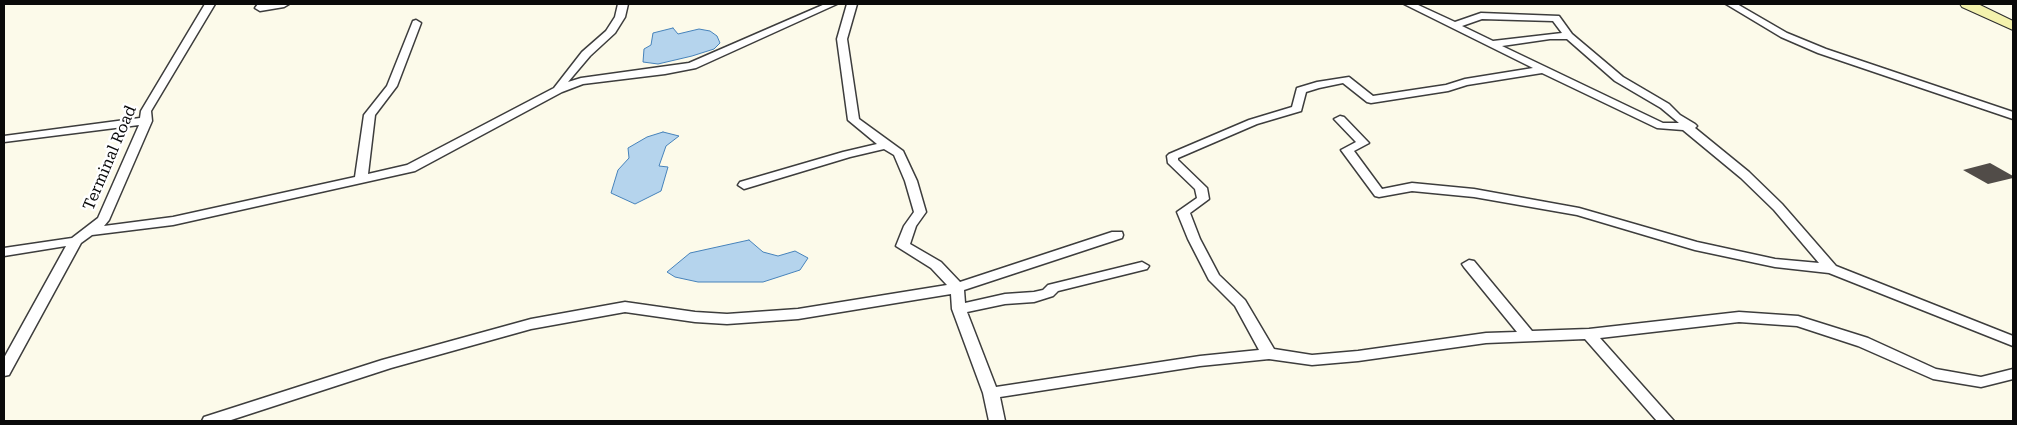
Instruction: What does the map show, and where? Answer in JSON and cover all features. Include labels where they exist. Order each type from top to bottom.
[{"type":"street","name":"Terminal Road","points":[[4,371],[76,241],[103,220],[146,121],[146,111],[211,4]]},
{"type":"street","points":[[262,4],[260,8],[284,4]]},
{"type":"street","points":[[558,90],[586,54],[610,33],[620,17],[623,4]]},
{"type":"street","points":[[91,231],[173,221],[411,168],[558,90],[581,81],[692,66],[832,4]]},
{"type":"street","points":[[852,4],[842,39],[854,120],[899,153],[911,181],[920,212],[910,226],[903,246],[936,266],[957,288],[959,309],[990,393],[997,421]]},
{"type":"street","points":[[1409,4],[1661,126],[1686,127],[1745,175],[1778,207],[1831,269]]},
{"type":"street","points":[[1731,4],[1784,35],[1822,51],[2013,116]]},
{"type":"street","points":[[1967,4],[2013,26]]},
{"type":"street","points":[[1454,26],[1481,16],[1556,18],[1570,36],[1619,79],[1665,106],[1676,117],[1700,133],[1696,134]]},
{"type":"street","points":[[361,179],[370,116],[392,86],[416,23]]},
{"type":"street","points":[[1492,44],[1550,36],[1570,36]]},
{"type":"street","points":[[1269,354],[1240,303],[1214,277],[1194,239],[1183,212],[1203,199],[1201,188],[1172,161],[1173,156],[1253,122],[1297,109],[1301,90],[1317,85],[1345,79],[1371,100],[1448,88],[1465,82],[1546,69]]},
{"type":"street","points":[[1340,119],[1363,143],[1347,150],[1379,193],[1412,187],[1474,193],[1579,212],[1695,246],[1757,260],[1831,269],[2013,341]]},
{"type":"street","points":[[4,139],[146,121]]},
{"type":"street","points":[[744,185],[847,154],[886,145]]},
{"type":"street","points":[[210,421],[252,414],[387,364],[531,324],[625,307],[694,317],[728,319],[832,309],[912,297],[957,288],[1117,235]]},
{"type":"street","points":[[4,252],[76,241]]},
{"type":"street","points":[[1469,264],[1529,337]]},
{"type":"street","points":[[959,309],[1004,299],[1014,298],[1020,300],[1034,297],[1048,293],[1053,288],[1142,266]]},
{"type":"street","points":[[990,393],[1200,361],[1269,354],[1312,360],[1389,353],[1486,338],[1590,334],[1739,317],[1798,321],[1863,342],[1933,374],[1981,382],[2013,374]]},
{"type":"street","points":[[1590,334],[1666,421]]},
{"type":"water","points":[[673,28],[678,34],[699,29],[710,31],[717,36],[720,43],[714,49],[692,56],[658,64],[643,62],[644,49],[651,45],[653,33]]},
{"type":"water","points":[[663,132],[679,136],[666,146],[659,166],[668,167],[661,191],[635,204],[611,193],[618,170],[629,158],[628,148],[647,137]]},
{"type":"water","points":[[749,240],[763,252],[778,256],[795,251],[808,258],[800,270],[763,282],[698,282],[675,277],[667,272],[690,253]]},
{"type":"building","points":[[1990,163],[2013,176],[2013,178],[1988,184],[1963,170]]}]
